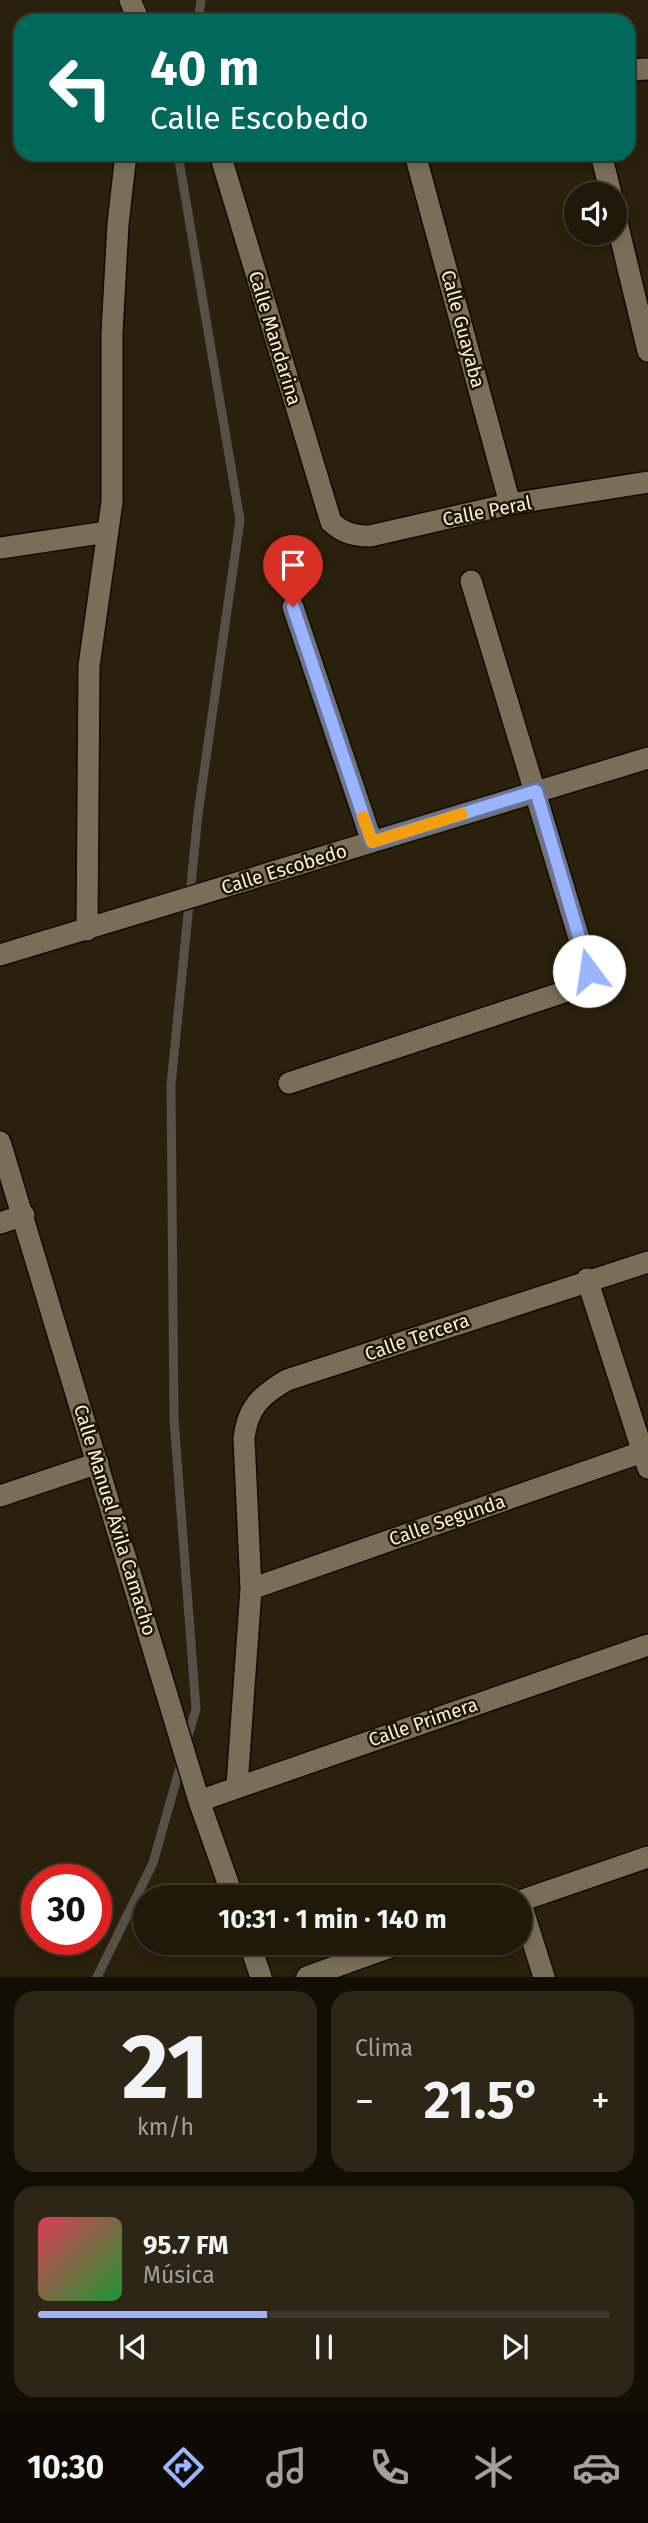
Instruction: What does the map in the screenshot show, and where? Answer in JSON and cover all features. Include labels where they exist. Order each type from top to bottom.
[{"type":"street","points":[[87,930],[89,666],[112,502],[116,251],[125,161]]},
{"type":"street","name":"Calle Mandarina","points":[[222,161],[331,522]]},
{"type":"street","name":"Calle Guayaba","points":[[417,161],[510,504]]},
{"type":"street","points":[[603,161],[608,182]]},
{"type":"street","points":[[622,245],[648,351]]},
{"type":"street","name":"Calle Peral","points":[[331,522],[350,535],[370,536],[510,504],[648,482]]},
{"type":"street","points":[[0,548],[107,532]]},
{"type":"street","points":[[289,1083],[576,988],[589,971],[471,581]]},
{"type":"street","points":[[293,607],[372,842]]},
{"type":"street","name":"Calle Escobedo","points":[[0,955],[648,758]]},
{"type":"street","name":"Calle Manuel Ávila Camacho","points":[[0,1142],[197,1795],[229,1885]]},
{"type":"street","points":[[0,1223],[24,1215]]},
{"type":"street","name":"Calle Tercera","points":[[251,1589],[244,1439],[246,1422],[253,1405],[287,1380],[587,1279],[648,1262]]},
{"type":"street","points":[[587,1279],[645,1460]]},
{"type":"street","name":"Calle Segunda","points":[[251,1589],[645,1460]]},
{"type":"street","points":[[0,1496],[98,1463]]},
{"type":"street","points":[[237,1785],[251,1589]]},
{"type":"street","name":"Calle Primera","points":[[197,1795],[237,1785],[648,1645]]},
{"type":"street","points":[[532,1897],[648,1857]]},
{"type":"street","points":[[532,1939],[544,1977]]},
{"type":"street","points":[[253,1955],[261,1977]]},
{"type":"street","points":[[307,1977],[368,1955]]},
{"type":"waterway","points":[[199,14],[201,0]]},
{"type":"waterway","points":[[179,161],[240,520],[198,814],[171,1085],[174,1419],[196,1709],[186,1743]]},
{"type":"waterway","points":[[97,1977],[153,1863],[182,1760]]},
{"type":"slow traffic","points":[[363,817],[372,842],[462,814]]},
{"type":"route","points":[[293,607],[372,842],[536,791],[589,971]]}]
